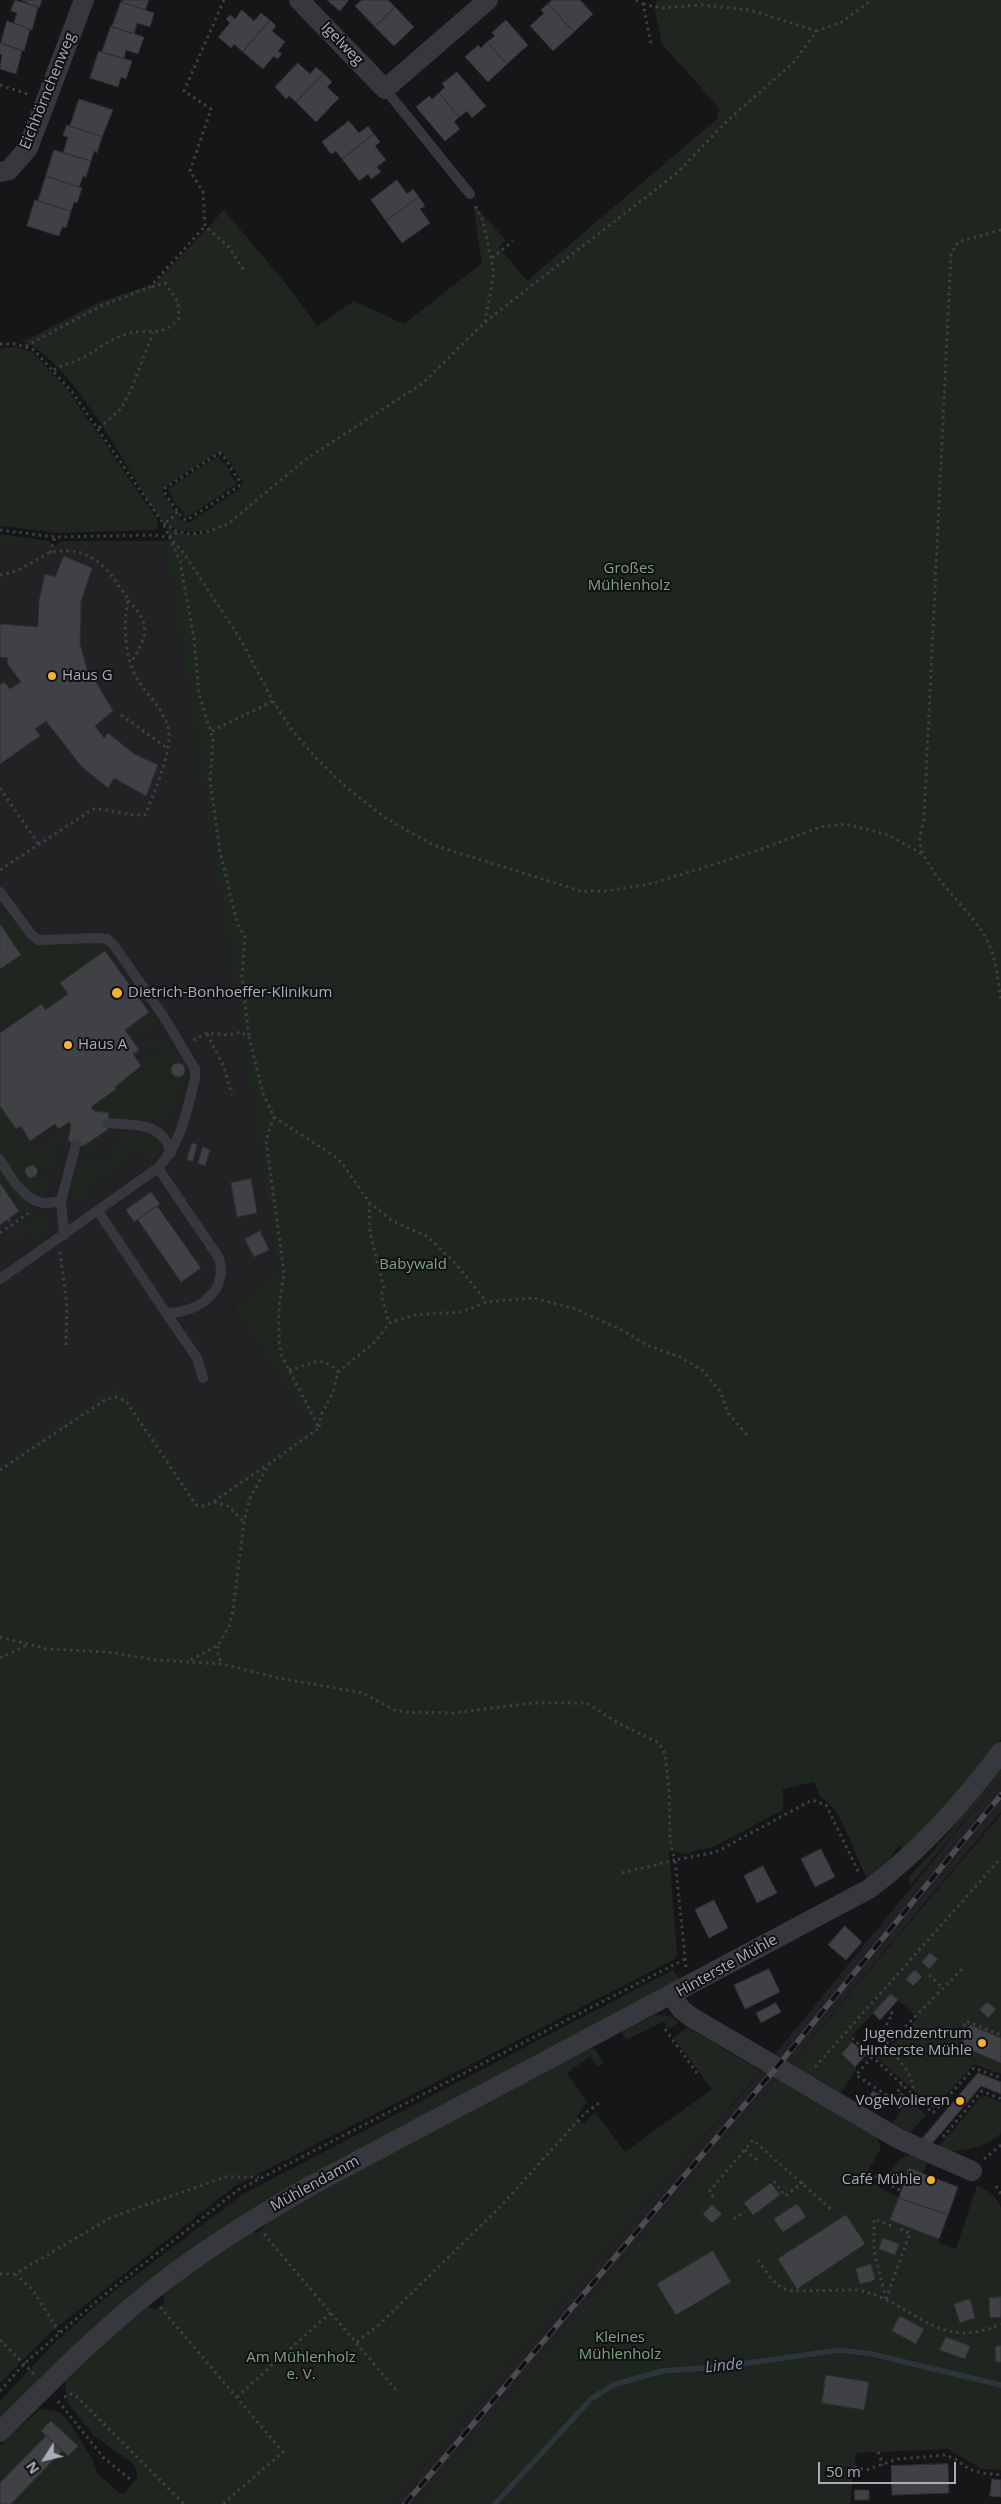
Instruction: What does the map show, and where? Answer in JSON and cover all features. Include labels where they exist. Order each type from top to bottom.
[{"type":"street","name":"Eichhörnchenweg","points":[[0,172],[10,170],[28,148],[84,0]]},
{"type":"street","name":"Igelweg","points":[[299,0],[385,89]]},
{"type":"street","points":[[385,89],[488,0]]},
{"type":"street","name":"Hinterste Mühle","points":[[972,2172],[930,2153],[802,2084],[691,2017],[682,2010],[671,1995],[869,1889],[896,1869],[935,1833],[968,1795],[1001,1752]]},
{"type":"street","name":"Mühlendamm","points":[[0,2432],[149,2292],[196,2257],[253,2219],[312,2184],[671,1995]]},
{"type":"lane","points":[[385,89],[470,194]]},
{"type":"lane","points":[[0,892],[31,934],[38,940],[98,938],[107,939],[113,944],[183,1046],[195,1069],[195,1078],[179,1136],[171,1153],[158,1168],[0,1279]]},
{"type":"lane","points":[[108,1123],[152,1128],[162,1134],[167,1140],[171,1153]]},
{"type":"lane","points":[[60,1238],[61,1201],[76,1144]]},
{"type":"lane","points":[[0,1159],[7,1172],[21,1188],[36,1200],[44,1203],[61,1201]]},
{"type":"lane","points":[[158,1168],[219,1258],[222,1269],[220,1282],[214,1294],[193,1309],[181,1313],[166,1313]]},
{"type":"lane","points":[[98,1211],[197,1358],[203,1378]]},
{"type":"path","points":[[150,287],[205,226],[203,192],[190,171],[211,108],[184,91],[224,0]]},
{"type":"path","points":[[636,0],[643,4],[661,8],[701,5],[750,10],[817,31]]},
{"type":"path","points":[[164,523],[178,532],[192,534],[210,531],[228,524],[306,459],[423,383],[485,322],[677,173],[727,121],[793,63],[817,31],[842,22],[871,0]]},
{"type":"path","points":[[643,4],[651,43]]},
{"type":"path","points":[[0,85],[46,100]]},
{"type":"path","points":[[470,194],[483,221],[494,273],[485,322]]},
{"type":"path","points":[[205,226],[229,247],[244,271]]},
{"type":"path","points":[[1001,230],[958,242],[951,254],[924,818],[919,841],[922,854],[929,866],[973,917],[988,941],[999,965],[1001,1002]]},
{"type":"path","points":[[492,258],[513,241]]},
{"type":"path","points":[[26,346],[101,306],[150,287],[166,283],[178,302],[179,318],[171,327],[153,333],[131,333],[77,360],[62,364],[54,370]]},
{"type":"path","points":[[99,428],[121,409],[131,390],[153,333]]},
{"type":"path","points":[[0,344],[26,346],[34,350],[54,370],[99,428],[164,523],[180,561],[194,639],[199,694],[212,731],[210,781],[220,851],[237,923],[245,937],[242,976],[249,1038],[263,1094],[274,1117],[289,1129],[316,1143],[342,1163],[369,1202],[391,1220],[428,1237],[455,1263],[487,1302]]},
{"type":"path","points":[[219,453],[222,454],[240,482],[239,486],[186,520],[183,519],[178,511],[164,492],[165,488],[219,453]]},
{"type":"path","points":[[164,523],[170,520],[178,511]]},
{"type":"path","points":[[0,530],[55,537],[153,535],[169,537],[178,532]]},
{"type":"path","points":[[50,553],[55,537]]},
{"type":"path","points":[[169,537],[183,552],[210,591],[241,640],[273,701],[292,730],[315,757],[347,788],[388,819],[432,845],[581,891],[608,891],[654,883],[707,868],[820,827],[846,824],[889,835],[922,854]]},
{"type":"path","points":[[0,575],[20,570],[50,553],[76,551],[98,560],[139,611],[147,629],[143,644],[131,662]]},
{"type":"path","points":[[0,870],[6,868],[93,809],[108,809],[131,816],[145,815],[168,748],[169,733],[165,718],[154,699],[140,684],[131,662],[125,632],[128,599]]},
{"type":"path","points":[[212,731],[273,701]]},
{"type":"path","points":[[122,715],[168,748]]},
{"type":"path","points":[[0,788],[39,845]]},
{"type":"path","points":[[183,1046],[207,1033],[227,1035],[241,1032],[249,1038]]},
{"type":"path","points":[[207,1033],[223,1066],[232,1095]]},
{"type":"path","points":[[274,1117],[266,1140],[284,1273],[279,1306],[278,1340],[281,1354],[319,1428]]},
{"type":"path","points":[[369,1202],[370,1233],[384,1288],[381,1295],[389,1323]]},
{"type":"path","points":[[0,1233],[44,1203]]},
{"type":"path","points":[[8,1219],[12,1225]]},
{"type":"path","points":[[60,1238],[60,1254],[67,1307],[66,1344]]},
{"type":"path","points":[[0,1470],[105,1400],[115,1397],[126,1402],[196,1505],[204,1506],[213,1502],[319,1428],[321,1415],[333,1393],[338,1372],[376,1341],[389,1323],[414,1315],[461,1312],[487,1302],[534,1298],[575,1309],[624,1331],[646,1345],[680,1357],[702,1370],[720,1391],[728,1413],[747,1435]]},
{"type":"path","points":[[289,1370],[323,1360],[329,1362],[338,1372]]},
{"type":"path","points":[[189,1661],[204,1655],[218,1645],[229,1626],[233,1610],[244,1522],[250,1498],[269,1464]]},
{"type":"path","points":[[213,1502],[228,1506],[244,1522]]},
{"type":"path","points":[[0,1637],[47,1649],[107,1652],[157,1660],[222,1664],[278,1678],[363,1693],[406,1712],[453,1713],[533,1703],[587,1703],[618,1723],[659,1743],[665,1754],[670,1840],[675,1860],[685,1959]]},
{"type":"path","points":[[0,1658],[28,1644]]},
{"type":"path","points":[[218,1645],[218,1654],[222,1664]]},
{"type":"path","points":[[618,1874],[716,1852],[812,1800],[826,1805],[869,1889]]},
{"type":"path","points":[[802,2084],[807,2076],[1001,1858]]},
{"type":"path","points":[[902,2085],[891,2100],[856,2075],[871,2056],[887,2044],[964,1967]]},
{"type":"path","points":[[929,1975],[943,1988]]},
{"type":"path","points":[[891,2012],[893,2014],[887,2022],[884,2032],[887,2044],[912,2080],[913,2095]]},
{"type":"path","points":[[959,2038],[966,2021],[1000,2033]]},
{"type":"path","points":[[665,2029],[697,2073]]},
{"type":"path","points":[[852,2038],[933,2113],[974,2068],[1001,2078]]},
{"type":"path","points":[[930,2153],[982,2091],[1001,2099]]},
{"type":"path","points":[[356,2342],[380,2323],[499,2208],[584,2114],[599,2104]]},
{"type":"path","points":[[713,2197],[709,2192],[753,2140],[803,2182],[833,2211]]},
{"type":"path","points":[[745,2150],[759,2162]]},
{"type":"path","points":[[875,2176],[901,2191]]},
{"type":"path","points":[[0,2274],[15,2274],[112,2217],[225,2177],[261,2177]]},
{"type":"path","points":[[774,2181],[785,2196],[803,2182]]},
{"type":"path","points":[[996,2186],[1001,2194]]},
{"type":"path","points":[[734,2219],[745,2210]]},
{"type":"path","points":[[253,2219],[270,2243],[396,2390]]},
{"type":"path","points":[[886,2299],[874,2251],[874,2219],[894,2227]]},
{"type":"path","points":[[886,2299],[910,2233],[900,2229]]},
{"type":"path","points":[[758,2260],[772,2281],[782,2289],[792,2292],[858,2290],[886,2299],[934,2327],[947,2332],[969,2333],[1001,2324]]},
{"type":"path","points":[[15,2274],[32,2289],[60,2333]]},
{"type":"path","points":[[149,2292],[283,2452],[223,2504]]},
{"type":"path","points":[[237,2397],[331,2312]]},
{"type":"path","points":[[0,2340],[25,2363],[0,2391]]},
{"type":"path","points":[[130,2479],[104,2458],[56,2400],[71,2394],[76,2396],[184,2504]]},
{"type":"path","points":[[878,2452],[883,2465]]},
{"type":"path","points":[[854,2467],[866,2470],[898,2459],[946,2455],[969,2469],[982,2473],[1001,2475]]},
{"type":"shaded area","name":"Dietrich-Bonhoeffer-Klinikum","points":[[0,545],[165,548],[278,1272],[232,1307],[314,1426],[202,1502],[120,1383],[0,1463]]},
{"type":"shaded area","points":[[1001,1777],[1001,1812],[769,2089],[416,2504],[391,2504],[649,2200],[755,2079]]},
{"type":"green space","name":"Großes Mühlenholz","points":[[656,0],[1001,0],[1001,1739],[963,1790],[901,1850],[900,1845],[881,1869],[868,1879],[842,1822],[828,1803],[820,1797],[814,1782],[783,1789],[783,1810],[713,1847],[684,1854],[669,1850],[677,1954],[673,1960],[235,2186],[51,2332],[0,2383],[0,1463],[120,1382],[202,1502],[313,1426],[232,1307],[278,1272],[165,548],[55,547],[61,541],[170,541],[167,527],[185,534],[215,530],[181,530],[175,529],[164,522],[149,503],[84,399],[52,362],[36,348],[20,340],[28,339],[97,303],[149,285],[150,289],[224,210],[288,286],[317,326],[354,301],[404,324],[482,263],[473,204],[506,240],[499,247],[527,281],[717,119],[719,108],[662,44],[655,10]],"holes":[[[219,451],[223,453],[243,482],[241,488],[188,523],[181,520],[163,493],[163,488]]]},
{"type":"green space","points":[[15,347],[32,352],[67,389],[157,519],[158,528],[154,530],[59,533],[0,526],[0,348]]},
{"type":"green space","points":[[218,456],[231,472],[237,484],[186,518],[179,506],[177,507],[168,489]]},
{"type":"green space","points":[[0,534],[49,541],[51,544],[50,546],[0,545]]},
{"type":"green space","points":[[0,908],[26,943],[32,946],[103,946],[87,957],[90,962],[61,982],[68,994],[45,1010],[41,1005],[5,1029],[0,1022],[0,969],[21,955],[0,924]]},
{"type":"green space","points":[[107,949],[158,1023],[132,1040],[125,1030],[149,1012],[106,951],[90,959]]},
{"type":"green space","points":[[159,1037],[170,1040],[174,1046],[146,1049],[144,1046]]},
{"type":"green space","points":[[178,1051],[185,1067],[180,1062],[174,1063],[171,1067],[171,1073],[176,1077],[181,1077],[185,1069],[186,1077],[166,1124],[109,1115],[109,1113],[94,1111],[91,1107],[116,1090],[115,1087],[145,1063],[142,1059],[150,1053]]},
{"type":"green space","points":[[0,1106],[31,1151],[71,1125],[68,1141],[60,1139],[52,1170],[46,1169],[45,1173],[33,1166],[26,1168],[25,1173],[30,1178],[33,1177],[40,1182],[47,1177],[50,1178],[45,1198],[22,1213],[0,1183]]},
{"type":"green space","points":[[107,1130],[119,1131],[81,1155],[83,1146]]},
{"type":"green space","points":[[123,1131],[150,1135],[159,1144],[158,1154],[150,1161],[141,1149],[86,1188],[94,1199],[81,1203],[76,1200],[71,1190],[79,1160],[89,1153],[97,1165],[112,1155],[110,1151],[121,1143],[116,1137]]},
{"type":"green space","points":[[43,1210],[44,1215],[44,1233],[36,1245],[28,1233],[15,1242],[24,1254],[22,1256],[6,1233],[17,1226],[20,1228],[34,1218],[33,1215]]},
{"type":"green space","points":[[1001,1764],[1001,1777],[910,1886],[909,1877],[942,1841]]},
{"type":"green space","points":[[1001,1814],[1001,2074],[974,2064],[934,2109],[875,2056],[895,2042],[918,2018],[891,1994],[849,2039],[852,2042],[842,2054],[857,2069],[841,2093],[816,2078],[802,2077],[787,2068]]},
{"type":"green space","points":[[673,1970],[679,1979],[307,2178],[0,2422],[0,2401],[56,2341],[104,2299],[243,2194]]},
{"type":"green space","points":[[655,2015],[669,2016],[679,2022],[669,2029],[663,2022],[626,2040],[621,2032]]},
{"type":"green space","name":"Am Mühlenholz e. V.","points":[[687,2027],[761,2071],[391,2504],[11,2504],[62,2451],[68,2456],[78,2446],[51,2421],[41,2431],[46,2436],[0,2483],[0,2446],[40,2409],[59,2412],[69,2422],[92,2458],[98,2474],[121,2494],[125,2493],[137,2478],[137,2471],[132,2463],[94,2436],[67,2402],[65,2382],[145,2305],[156,2310],[165,2302],[162,2292],[251,2230],[256,2233],[265,2227],[263,2222],[591,2047],[596,2050],[603,2062],[598,2067],[590,2056],[567,2073],[587,2102],[577,2116],[584,2124],[595,2112],[625,2152],[712,2089],[674,2038]]},
{"type":"green space","name":"Kleines Mühlenholz","points":[[777,2079],[876,2135],[881,2148],[864,2178],[899,2198],[890,2220],[939,2239],[938,2242],[956,2249],[977,2185],[992,2194],[997,2200],[1001,2208],[1001,2470],[982,2469],[948,2449],[856,2453],[850,2504],[416,2504]],"holes":[[[827,2375],[869,2382],[864,2410],[822,2403]]]},
{"type":"green space","points":[[983,2095],[1001,2102],[1001,2133],[990,2142],[970,2149],[949,2152],[939,2146]]},
{"type":"green space","points":[[909,2099],[926,2115],[910,2133],[892,2123]]},
{"type":"green space","points":[[912,2154],[960,2176],[927,2163],[923,2173],[909,2169],[903,2186],[886,2175],[901,2158]]},
{"type":"building","points":[[15,0],[38,7],[32,30],[14,23],[17,13],[11,11]]},
{"type":"building","points":[[22,0],[42,0],[39,8]]},
{"type":"building","points":[[123,0],[149,0],[145,10],[122,2]]},
{"type":"building","points":[[327,0],[349,0],[340,11]]},
{"type":"building","points":[[362,0],[388,0],[395,7],[375,27],[355,6]]},
{"type":"building","points":[[552,0],[580,0],[593,14],[574,32],[548,4]]},
{"type":"building","points":[[121,2],[154,13],[150,27],[137,23],[134,34],[112,27]]},
{"type":"building","points":[[548,4],[574,32],[553,51],[530,26],[544,13],[541,10]]},
{"type":"building","points":[[395,7],[414,27],[394,46],[375,27]]},
{"type":"building","points":[[242,10],[254,21],[261,13],[270,20],[243,52],[234,44],[231,48],[218,37],[230,23],[226,19],[230,15],[235,19]]},
{"type":"building","points":[[270,20],[276,26],[272,31],[285,42],[278,51],[282,54],[277,59],[274,56],[263,69],[243,52]]},
{"type":"building","points":[[506,20],[528,45],[507,64],[487,42],[495,36],[492,33]]},
{"type":"building","points":[[7,21],[30,29],[24,51],[1,43]]},
{"type":"building","points":[[111,26],[144,37],[138,54],[126,50],[124,59],[102,52]]},
{"type":"building","points":[[487,42],[507,64],[488,82],[465,57],[478,45],[481,48]]},
{"type":"building","points":[[0,43],[22,51],[16,74],[0,69],[2,55],[0,54]]},
{"type":"building","points":[[99,51],[132,61],[126,79],[121,77],[118,87],[90,78]]},
{"type":"building","points":[[298,63],[310,74],[316,67],[324,74],[296,102],[289,96],[286,99],[275,87]]},
{"type":"building","points":[[457,72],[486,106],[472,118],[467,111],[459,117],[439,93],[445,87],[442,84]]},
{"type":"building","points":[[324,74],[332,82],[327,87],[339,98],[316,122],[296,102]]},
{"type":"building","points":[[439,93],[459,117],[454,122],[460,129],[445,141],[416,107],[429,96],[432,99]]},
{"type":"building","points":[[79,99],[113,110],[102,137],[70,126]]},
{"type":"building","points":[[349,121],[359,133],[368,126],[374,134],[342,159],[336,151],[331,154],[322,142]]},
{"type":"building","points":[[67,125],[102,137],[97,153],[94,151],[91,161],[63,153],[68,137],[63,136]]},
{"type":"building","points":[[374,134],[380,142],[375,146],[386,160],[377,167],[381,172],[371,179],[368,174],[359,181],[342,159]]},
{"type":"building","points":[[54,150],[91,161],[86,177],[83,176],[79,187],[46,176]]},
{"type":"building","points":[[46,176],[82,188],[77,203],[74,202],[71,211],[38,201]]},
{"type":"building","points":[[397,180],[407,194],[413,189],[419,197],[386,221],[371,200]]},
{"type":"building","points":[[419,197],[425,206],[420,209],[430,223],[402,243],[386,221]]},
{"type":"building","points":[[35,200],[71,211],[66,228],[62,227],[59,236],[27,226]]},
{"type":"building","name":"Haus G","points":[[64,556],[92,568],[81,601],[80,644],[89,676],[92,675],[113,711],[95,726],[104,738],[108,733],[134,754],[158,765],[146,796],[114,778],[108,788],[82,767],[46,721],[35,729],[40,736],[0,764],[0,685],[4,682],[10,689],[21,682],[7,663],[8,658],[0,657],[0,624],[38,627],[39,601],[45,574],[55,577]]},
{"type":"building","points":[[0,924],[21,955],[0,969]]},
{"type":"building","name":"Haus A","points":[[105,951],[149,1012],[125,1030],[139,1050],[133,1054],[141,1066],[115,1087],[116,1089],[91,1107],[94,1111],[109,1113],[107,1130],[83,1146],[68,1141],[71,1125],[69,1122],[58,1129],[55,1124],[30,1141],[21,1126],[16,1129],[0,1106],[0,1033],[42,1004],[45,1010],[68,994],[60,983]]},
{"type":"building","points":[[175,1063],[181,1063],[185,1070],[181,1077],[175,1077],[171,1073],[171,1067]]},
{"type":"building","points":[[192,1143],[197,1145],[193,1161],[187,1160]]},
{"type":"building","points":[[203,1147],[210,1150],[205,1166],[198,1163]]},
{"type":"building","points":[[33,1165],[38,1170],[36,1176],[30,1178],[25,1173],[26,1168]]},
{"type":"building","points":[[251,1179],[257,1213],[237,1217],[231,1183]]},
{"type":"building","points":[[0,1183],[19,1211],[0,1225]]},
{"type":"building","points":[[151,1192],[160,1204],[134,1222],[126,1210]]},
{"type":"building","points":[[157,1206],[201,1268],[181,1282],[138,1220]]},
{"type":"building","points":[[260,1231],[269,1250],[254,1257],[245,1239]]},
{"type":"building","points":[[821,1849],[835,1877],[815,1887],[801,1859]]},
{"type":"building","points":[[763,1866],[777,1893],[757,1903],[744,1876]]},
{"type":"building","points":[[714,1900],[728,1928],[709,1938],[695,1910]]},
{"type":"building","points":[[845,1926],[862,1942],[846,1960],[828,1945]]},
{"type":"building","points":[[930,1953],[938,1959],[929,1969],[922,1962]]},
{"type":"building","points":[[769,1969],[780,1992],[745,2009],[734,1985]]},
{"type":"building","points":[[915,1970],[922,1977],[913,1986],[906,1979]]},
{"type":"building","points":[[891,1994],[898,2000],[880,2020],[873,2013]]},
{"type":"building","points":[[987,2002],[996,2009],[988,2018],[980,2010]]},
{"type":"building","points":[[776,2003],[781,2012],[761,2023],[756,2013]]},
{"type":"building","name":"Jugendzentrum Hinterste Mühle","points":[[970,2025],[1001,2038],[1001,2063],[961,2046]]},
{"type":"building","points":[[852,2042],[866,2055],[855,2067],[842,2054]]},
{"type":"building","points":[[978,2073],[1001,2082],[1001,2094],[981,2086],[930,2146],[922,2139]]},
{"type":"building","points":[[873,2091],[888,2100],[882,2109],[867,2100]]},
{"type":"building","points":[[901,2093],[909,2099],[900,2109],[893,2103]]},
{"type":"building","points":[[909,2168],[958,2187],[948,2215],[899,2198]]},
{"type":"building","points":[[771,2183],[780,2195],[753,2215],[744,2203]]},
{"type":"building","points":[[899,2198],[948,2215],[939,2239],[890,2220]]},
{"type":"building","points":[[797,2204],[806,2217],[783,2232],[774,2219]]},
{"type":"building","points":[[712,2205],[722,2214],[712,2223],[703,2214]]},
{"type":"building","points":[[846,2215],[865,2244],[797,2289],[778,2259]]},
{"type":"building","points":[[883,2238],[899,2244],[895,2255],[879,2249]]},
{"type":"building","points":[[713,2251],[731,2282],[676,2315],[657,2284]]},
{"type":"building","points":[[871,2264],[875,2280],[860,2284],[856,2269]]},
{"type":"building","points":[[1001,2297],[1001,2317],[990,2318],[989,2298]]},
{"type":"building","points":[[970,2299],[975,2318],[960,2323],[954,2304]]},
{"type":"building","points":[[900,2316],[924,2329],[916,2344],[892,2331]]},
{"type":"building","points":[[946,2337],[970,2346],[965,2359],[940,2350]]},
{"type":"building","points":[[1001,2346],[1001,2362],[996,2362],[995,2347]]},
{"type":"building","points":[[826,2375],[869,2382],[864,2410],[822,2403]]},
{"type":"building","points":[[51,2421],[78,2446],[68,2456],[41,2431]]},
{"type":"building","points":[[46,2436],[62,2451],[11,2504],[0,2504],[0,2483]]},
{"type":"building","points":[[948,2464],[949,2493],[892,2495],[891,2466]]},
{"type":"building","points":[[992,2479],[1001,2480],[1001,2497],[990,2496]]},
{"type":"building","points":[[855,2490],[869,2490],[869,2500],[855,2500]]},
{"type":"waterway","name":"Linde","points":[[495,2504],[591,2399],[613,2385],[662,2371],[720,2367],[840,2350],[872,2354],[1001,2385]]},
{"type":"railway","points":[[405,2504],[776,2068],[1001,1795]]},
{"type":"place","name":"Haus G","points":[[52,676]]},
{"type":"place","name":"Dietrich-Bonhoeffer-Klinikum","points":[[117,993]]},
{"type":"place","name":"Haus A","points":[[68,1045]]},
{"type":"place","name":"Jugendzentrum Hinterste Mühle","points":[[982,2043]]},
{"type":"place","name":"Vogelvolieren","points":[[960,2101]]},
{"type":"place","name":"Café Mühle","points":[[931,2180]]},
{"type":"park label","name":"Babywald","points":[[413,1265]]}]
